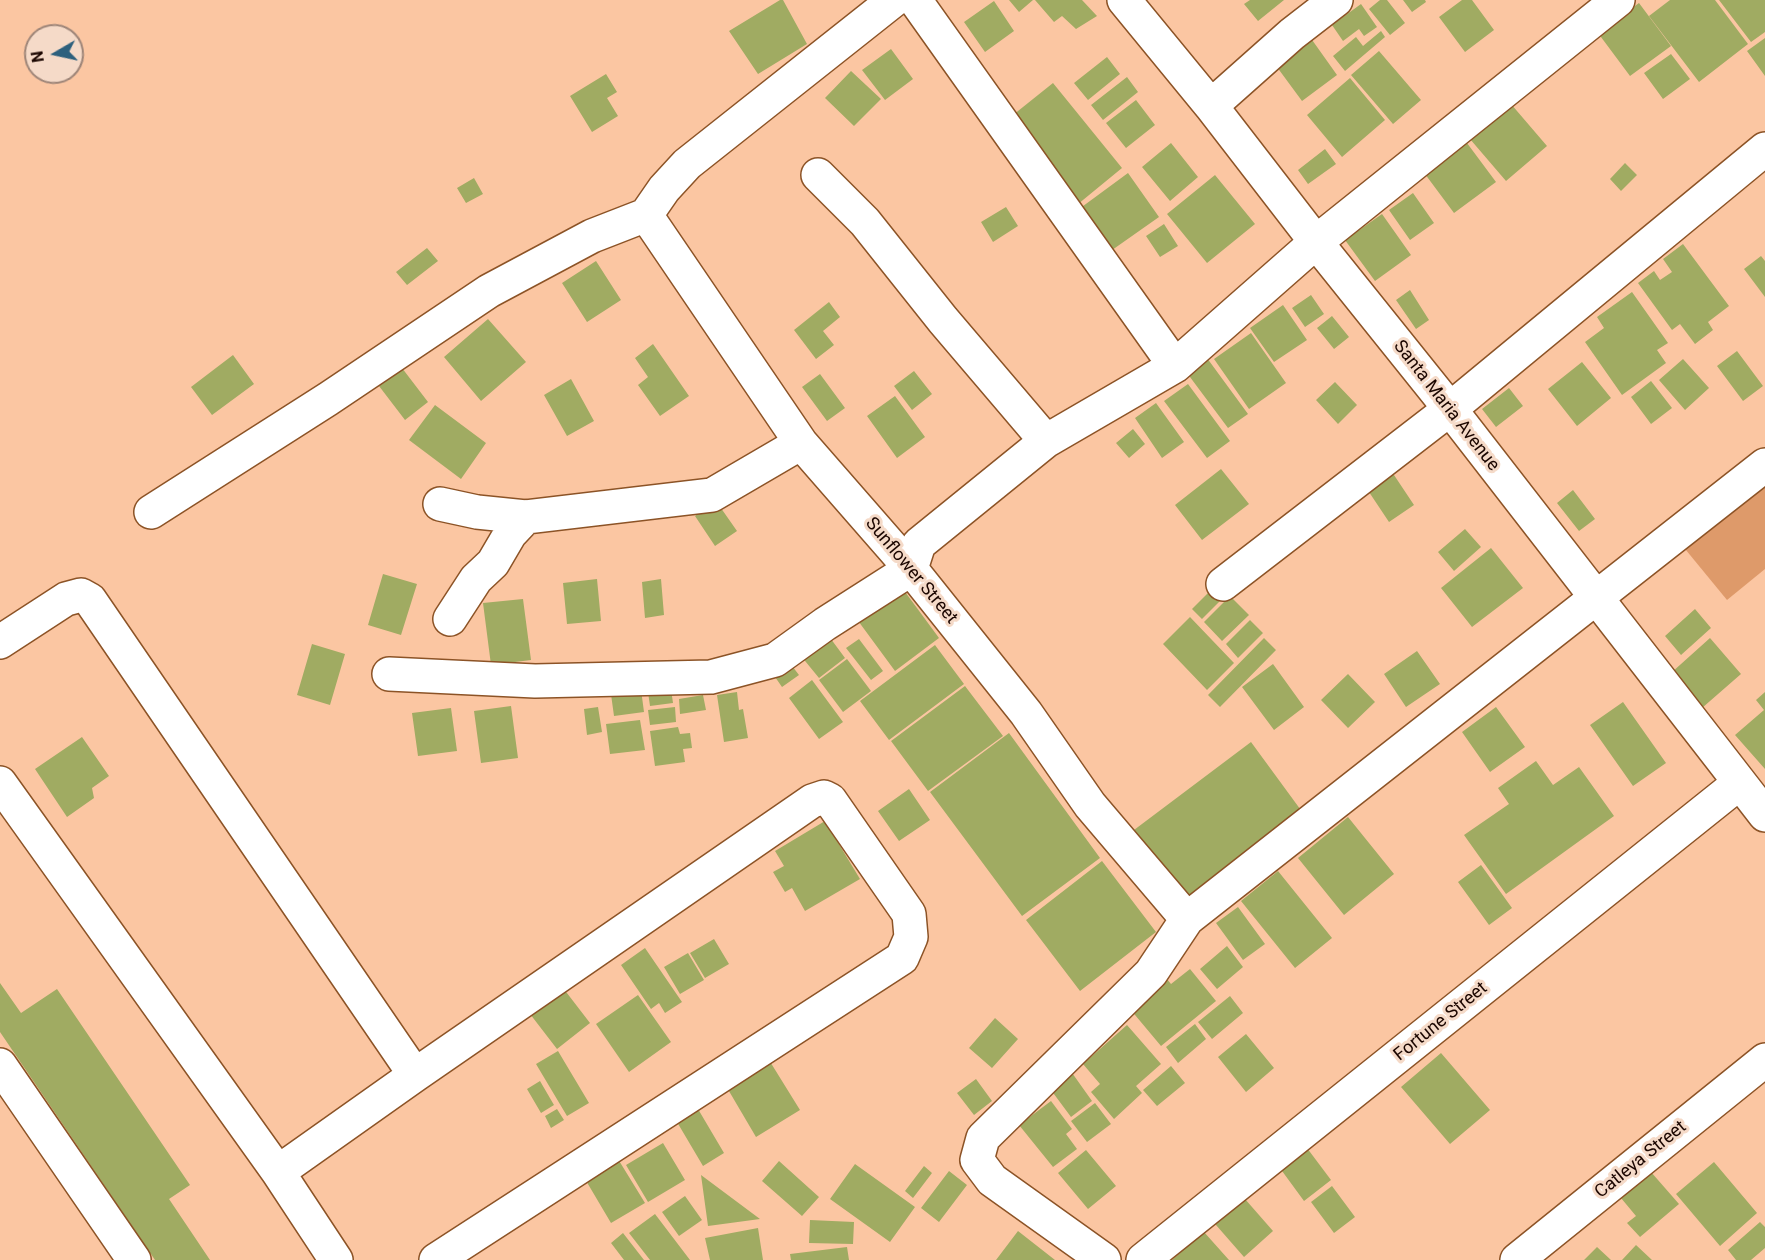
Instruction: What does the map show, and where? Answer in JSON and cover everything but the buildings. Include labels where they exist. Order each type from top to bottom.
[{"type":"street","points":[[151,512],[328,399],[489,291],[592,236],[646,215],[664,189],[687,164],[894,0]]},
{"type":"street","points":[[915,0],[1175,366]]},
{"type":"street","name":"Santa Maria Avenue","points":[[1124,0],[1211,106],[1450,409],[1738,784],[1765,815]]},
{"type":"street","points":[[1211,106],[1292,34],[1336,0]]},
{"type":"street","points":[[389,674],[535,681],[711,677],[775,660],[911,569],[919,544],[1046,441],[1175,366],[1316,242],[1618,0]]},
{"type":"street","points":[[1223,584],[1450,409],[1765,149]]},
{"type":"street","points":[[818,175],[865,222],[943,320],[1046,441]]},
{"type":"street","name":"Sunflower Street","points":[[646,215],[801,443],[911,569],[1026,713],[1090,805],[1187,919]]},
{"type":"street","points":[[440,504],[477,512],[526,517],[712,495],[801,443]]},
{"type":"street","points":[[1104,1260],[992,1180],[977,1160],[982,1138],[1151,973],[1187,919],[1765,465]]},
{"type":"street","points":[[450,620],[476,579],[493,562],[510,534],[526,517]]},
{"type":"street","points":[[0,642],[66,599],[81,595],[90,600],[415,1075]]},
{"type":"street","points":[[0,783],[278,1172],[336,1260]]},
{"type":"street","name":"Fortune Street","points":[[1143,1260],[1738,784]]},
{"type":"street","points":[[278,1172],[812,801],[824,797],[830,800],[909,914],[911,937],[902,958],[436,1260]]},
{"type":"street","name":"Catleya Street","points":[[1517,1260],[1765,1060]]},
{"type":"street","points":[[0,1065],[134,1260]]},
{"type":"shaded area","points":[[1765,475],[1765,569],[1727,600],[1681,544]]}]
